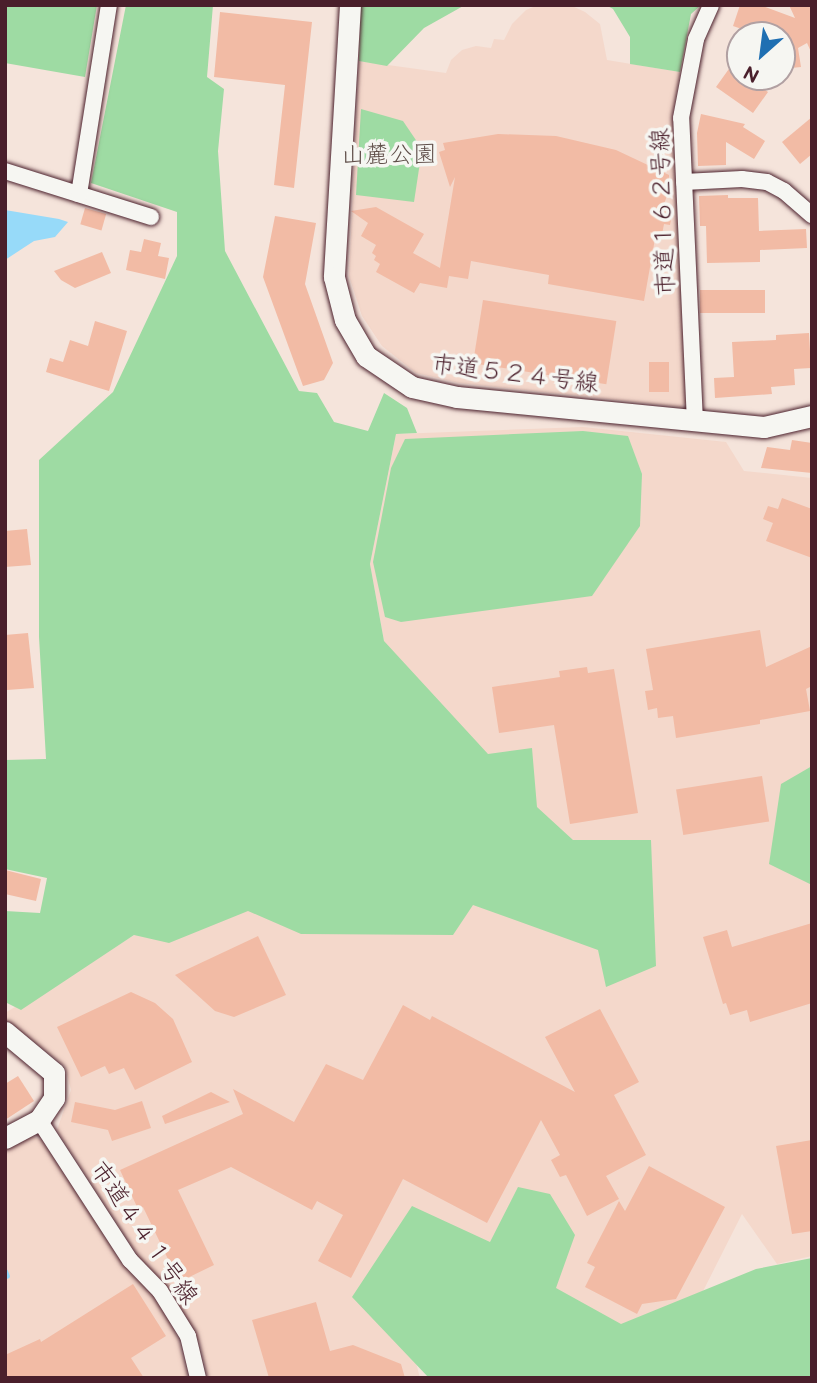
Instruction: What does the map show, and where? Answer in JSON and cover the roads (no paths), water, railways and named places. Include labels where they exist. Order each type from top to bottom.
[{"type":"street","points":[[79,194],[109,5]]},
{"type":"street","name":"市道５２４号線","points":[[350,5],[334,277],[345,320],[366,356],[412,387],[442,394],[764,427],[812,416]]},
{"type":"street","name":"市道１６２号線","points":[[695,422],[681,118],[696,39],[711,5]]},
{"type":"street","points":[[5,171],[151,217]]},
{"type":"street","points":[[684,182],[742,179],[766,182],[784,191],[812,215]]},
{"type":"street","points":[[5,1032],[54,1073],[54,1098],[39,1120],[5,1138]]},
{"type":"street","name":"市道４４１号線","points":[[39,1120],[130,1261],[160,1291],[188,1336],[198,1378]]},
{"type":"water","points":[[5,210],[68,222],[55,237],[34,241],[5,260]]},
{"type":"waterway","points":[[5,1271],[7,1276]]},
{"type":"park label","name":"山麓公園","points":[[389,155]]}]
